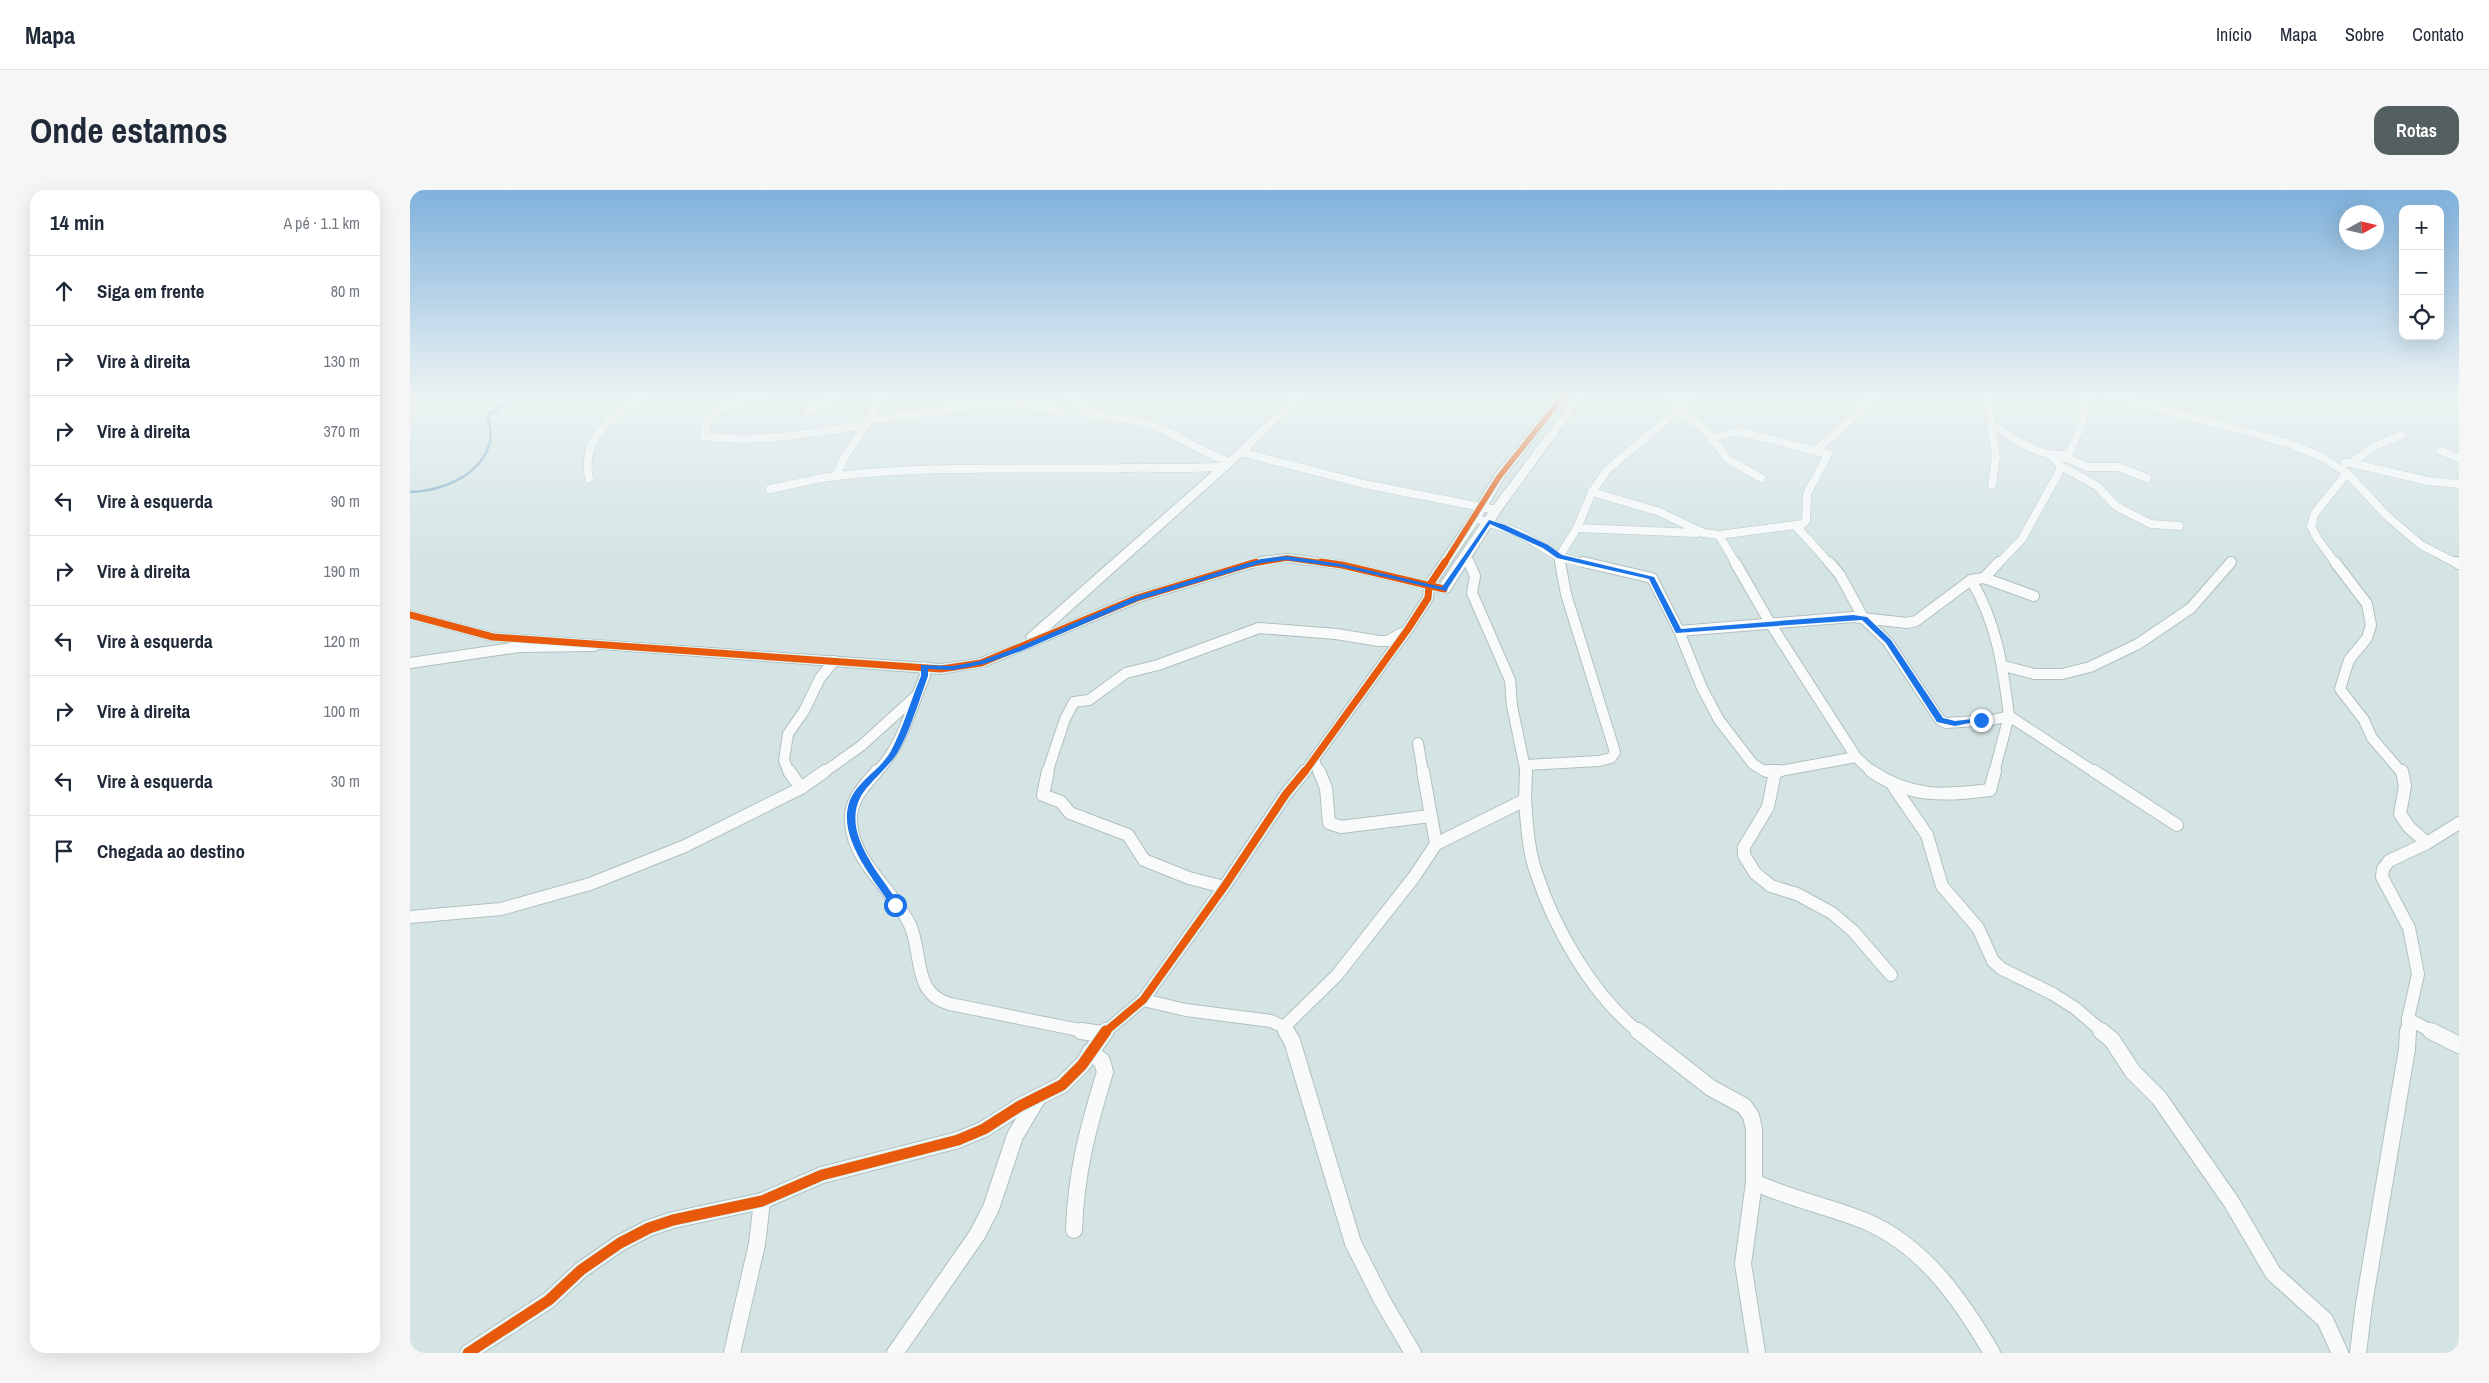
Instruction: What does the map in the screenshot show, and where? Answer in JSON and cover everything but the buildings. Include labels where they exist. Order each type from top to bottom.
[{"type":"street","points":[[589,478],[586,471],[590,449]]},
{"type":"street","points":[[836,476],[849,449]]},
{"type":"street","points":[[1197,449],[1227,464]]},
{"type":"street","points":[[1018,649],[1244,449]]},
{"type":"street","points":[[468,1353],[549,1300],[581,1270],[620,1243],[649,1228],[673,1220],[762,1201],[822,1175],[958,1140],[984,1129],[1020,1106],[1062,1085],[1082,1065],[1102,1034],[1143,1000],[1224,887],[1286,794],[1314,760],[1408,630],[1499,477],[1521,449]]},
{"type":"street","points":[[410,615],[493,637],[606,643],[947,668],[972,664],[1018,649],[1137,598],[1261,561],[1286,558],[1342,566],[1429,592],[1444,589],[1496,510],[1543,449]]},
{"type":"street","points":[[1526,765],[1599,761],[1611,758],[1615,752],[1609,726],[1594,690],[1566,594],[1559,556],[1577,528],[1592,492],[1606,470],[1631,449]]},
{"type":"street","points":[[1722,449],[1734,464],[1760,478]]},
{"type":"street","points":[[1577,528],[1719,535],[1796,526],[1806,521],[1806,494],[1827,458],[1827,452],[1814,449]]},
{"type":"street","points":[[1992,486],[1995,449]]},
{"type":"street","points":[[2038,449],[2053,457],[2061,466],[2097,486],[2116,506],[2150,524],[2179,526]]},
{"type":"street","points":[[2053,457],[2069,454],[2071,449]]},
{"type":"street","points":[[2303,449],[2334,462],[2347,473],[2387,516],[2421,545],[2459,564]]},
{"type":"street","points":[[2351,463],[2368,449]]},
{"type":"street","points":[[2441,451],[2459,458]]},
{"type":"street","points":[[1241,452],[1478,513],[1496,510]]},
{"type":"street","points":[[2064,456],[2088,467],[2118,466],[2147,478]]},
{"type":"street","points":[[2334,462],[2351,463],[2428,481],[2459,484]]},
{"type":"street","points":[[770,489],[836,476],[947,468],[1031,470],[1147,467],[1193,470],[1227,464]]},
{"type":"street","points":[[1984,578],[2022,539],[2061,466]]},
{"type":"street","points":[[2347,473],[2315,513],[2311,526],[2317,538],[2367,604],[2372,625],[2367,638],[2348,660],[2340,690],[2348,703],[2364,721],[2371,737],[2400,766],[2405,780],[2400,814],[2427,844]]},
{"type":"street","points":[[1499,477],[1521,479]]},
{"type":"street","points":[[1592,492],[1657,511],[1704,534]]},
{"type":"street","points":[[1478,513],[1489,522],[1503,526],[1546,546],[1559,556],[1652,578],[1679,631],[1702,688],[1720,720],[1753,764],[1764,771],[1775,772],[1856,757]]},
{"type":"street","points":[[1796,526],[1840,575],[1864,619],[1888,642],[1940,720],[1955,724],[2009,716],[2177,825]]},
{"type":"street","points":[[1719,535],[1770,623],[1856,757],[1871,774],[1894,787],[1922,793],[1952,796],[1990,790],[2009,716],[2000,642],[1980,594],[1971,580]]},
{"type":"street","points":[[1466,557],[1475,576],[1472,593],[1510,680],[1512,706],[1526,765],[1525,800],[1528,833],[1536,871],[1552,912],[1585,971],[1619,1016],[1711,1088],[1744,1106],[1751,1116],[1754,1130],[1754,1182],[1742,1264],[1757,1353]]},
{"type":"street","points":[[2004,666],[2034,674],[2062,674],[2090,667],[2105,658],[2138,644],[2191,608],[2208,592],[2231,562]]},
{"type":"street","points":[[1679,631],[1853,617],[1899,623],[1916,621],[1971,580],[1984,578],[2034,596]]},
{"type":"street","points":[[1224,887],[1189,878],[1144,860],[1128,835],[1070,814],[1061,802],[1043,795],[1045,775],[1056,749],[1066,714],[1074,702],[1089,700],[1126,673],[1158,666],[1238,634],[1259,628],[1336,634],[1379,641],[1387,641],[1408,630]]},
{"type":"street","points":[[410,662],[519,646],[590,647],[606,643]]},
{"type":"street","points":[[801,788],[789,772],[784,760],[788,734],[804,711],[820,678],[834,661]]},
{"type":"street","points":[[924,667],[925,676],[915,697],[904,732],[894,752],[877,774],[858,792],[851,810],[853,834],[863,854],[886,892],[909,923],[918,946],[919,973],[927,990],[940,1001],[1030,1022],[1102,1034]]},
{"type":"street","points":[[410,916],[500,909],[590,884],[685,846],[801,788],[861,746],[915,697]]},
{"type":"street","points":[[1418,743],[1436,844]]},
{"type":"street","points":[[1314,760],[1326,788],[1329,823],[1332,826],[1341,827],[1430,816]]},
{"type":"street","points":[[1775,772],[1768,808],[1744,847],[1744,855],[1755,873],[1771,886],[1797,894],[1832,912],[1853,931],[1892,975]]},
{"type":"street","points":[[1894,787],[1928,835],[1934,853],[1935,868],[1942,886],[1978,928],[1988,953],[1993,960],[2002,968],[2054,994],[2075,1008],[2112,1040],[2134,1072],[2158,1098],[2232,1203],[2273,1273],[2324,1320],[2340,1353]]},
{"type":"street","points":[[1284,1027],[1338,975],[1414,877],[1436,844],[1525,800]]},
{"type":"street","points":[[2358,1353],[2364,1304],[2407,1049],[2408,1019],[2418,974],[2409,928],[2382,877],[2383,868],[2389,861],[2427,844],[2459,823]]},
{"type":"street","points":[[1143,1000],[1186,1010],[1270,1021],[1284,1027],[1292,1041],[1353,1243],[1383,1302],[1413,1353]]},
{"type":"street","points":[[2408,1019],[2459,1045]]},
{"type":"street","points":[[1074,1230],[1075,1195],[1083,1146],[1105,1072],[1102,1061],[1090,1052]]},
{"type":"street","points":[[894,1353],[977,1235],[991,1208],[1015,1136],[1037,1099]]},
{"type":"street","points":[[1754,1182],[1800,1202],[1842,1212],[1876,1226],[1912,1248],[1935,1271],[1977,1328],[1992,1353]]},
{"type":"street","points":[[732,1353],[757,1244],[762,1201]]},
{"type":"waterway","points":[[410,492],[435,489],[459,479],[478,464],[487,449]]},
{"type":"cycle path","points":[[468,1353],[549,1300],[581,1270],[620,1243],[649,1228],[673,1220],[762,1201],[822,1175],[958,1140],[984,1129],[1020,1106],[1062,1085],[1082,1065],[1102,1034],[1143,1000],[1224,887],[1286,794],[1314,760],[1408,629],[1428,598],[1429,586],[1475,518],[1499,477],[1521,449]]},
{"type":"cycle path","points":[[410,615],[493,637],[941,669],[981,663],[1137,598],[1261,561],[1287,558],[1342,565],[1444,589]]},
{"type":"route","points":[[895,905],[863,854],[853,834],[851,810],[858,792],[877,774],[894,752],[904,732],[915,697],[925,676],[924,667],[953,668],[981,663],[1137,598],[1212,574],[1261,561],[1286,558],[1306,560],[1342,566],[1444,589],[1489,522],[1503,526],[1546,546],[1559,556],[1652,578],[1657,584],[1679,631],[1853,617],[1864,619],[1888,642],[1940,720],[1955,724],[1981,720]]}]
